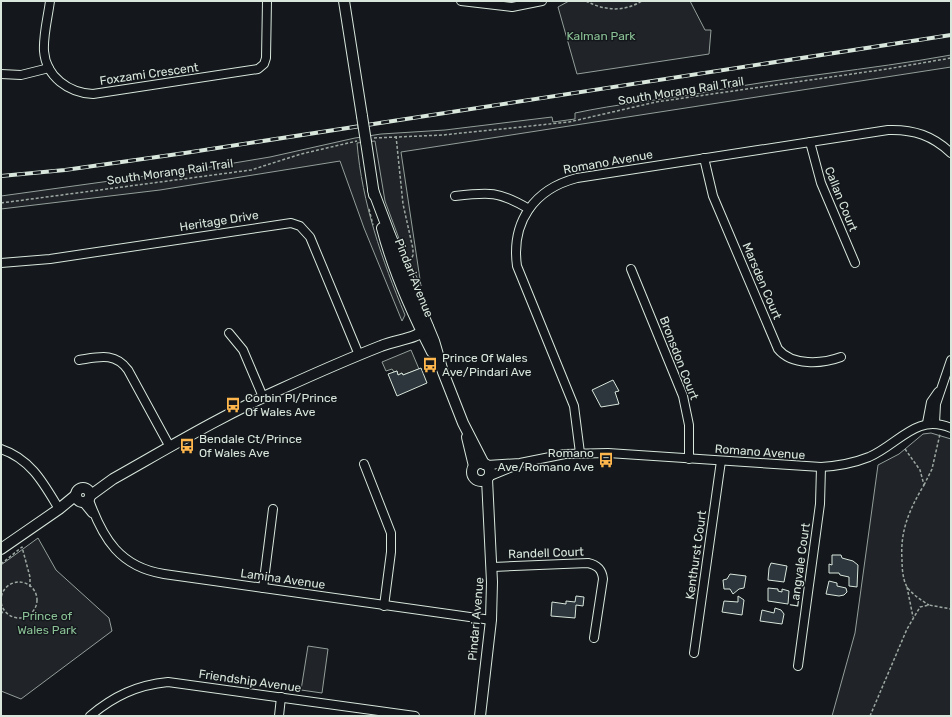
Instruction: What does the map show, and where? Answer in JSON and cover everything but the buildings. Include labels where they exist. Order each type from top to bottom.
[{"type":"street","name":"Foxzami Crescent","points":[[50,1],[44,50],[49,68],[61,84],[69,89],[93,94],[253,70],[264,64],[266,58],[267,1]]},
{"type":"street","name":"Pindari Avenue","points":[[344,1],[373,190],[385,241],[482,465]]},
{"type":"street","points":[[461,1],[512,7],[542,1]]},
{"type":"street","points":[[1,74],[21,75],[49,68]]},
{"type":"street","name":"Romano Avenue","points":[[580,453],[574,406],[517,266],[516,239],[522,220],[529,209],[550,188],[568,180],[888,130],[906,130],[934,139],[950,151]]},
{"type":"street","name":"Callan Court","points":[[810,142],[819,178],[854,263]]},
{"type":"street","name":"Marsden Court","points":[[704,158],[715,202],[778,349],[786,357],[796,360],[820,362],[841,357]]},
{"type":"street","name":"Pindari Avenue","points":[[373,190],[402,264],[423,329]]},
{"type":"street","points":[[455,196],[496,193],[512,199],[529,209]]},
{"type":"street","name":"Heritage Drive","points":[[1,263],[50,259],[291,223],[300,226],[310,237],[359,355]]},
{"type":"street","name":"Bronsdon Court","points":[[631,269],[683,396],[689,425],[689,459]]},
{"type":"street","points":[[1,549],[59,509],[84,497],[112,479],[263,397],[393,341],[406,339],[423,329]]},
{"type":"street","points":[[229,333],[243,350],[263,397]]},
{"type":"street","points":[[79,360],[105,356],[115,358],[122,362],[128,370],[170,447]]},
{"type":"street","points":[[951,360],[942,387],[931,402],[935,424],[951,428]]},
{"type":"street","name":"Romano Avenue","points":[[482,465],[520,463],[553,456],[580,453],[608,453],[821,467],[847,464],[870,457],[886,449],[912,430],[935,424]]},
{"type":"street","points":[[1,449],[15,455],[32,468],[59,509]]},
{"type":"street","name":"Kenthurst Court","points":[[694,653],[721,461]]},
{"type":"street","name":"Romano Avenue","points":[[485,479],[520,463]]},
{"type":"street","points":[[364,464],[391,533],[391,552],[384,606]]},
{"type":"street","points":[[482,465],[490,470],[485,479],[472,474],[482,465]]},
{"type":"street","name":"Langvale Court","points":[[798,666],[820,504],[821,467]]},
{"type":"street","name":"Pindari Avenue","points":[[480,716],[491,620],[493,567],[485,479]]},
{"type":"street","name":"Lamina Avenue","points":[[84,497],[116,551],[140,568],[164,574],[491,620]]},
{"type":"street","points":[[263,588],[273,509]]},
{"type":"street","name":"Randell Court","points":[[493,567],[588,563],[599,568],[603,579],[594,638]]},
{"type":"street","name":"Friendship Avenue","points":[[90,716],[102,706],[127,691],[156,683],[181,684],[415,716]]},
{"type":"street","points":[[279,716],[281,697]]},
{"type":"path","points":[[586,1],[600,7],[614,10],[626,8],[642,1]]},
{"type":"path","name":"South Morang Rail Trail","points":[[414,136],[569,122],[656,102],[887,69],[951,58]]},
{"type":"path","points":[[396,136],[403,204],[414,253],[411,260],[402,264]]},
{"type":"path","name":"South Morang Rail Trail","points":[[1,203],[242,172],[337,145]]},
{"type":"path","points":[[913,617],[902,568],[903,529],[910,508],[932,469],[935,424]]},
{"type":"path","points":[[905,449],[920,470],[924,485]]},
{"type":"path","points":[[1,564],[22,547],[30,577],[30,587]]},
{"type":"path","points":[[22,582],[35,592],[35,607],[28,615],[21,618],[15,617],[4,610],[2,606],[2,593],[4,589],[13,583],[22,582]]},
{"type":"path","points":[[907,587],[929,605]]},
{"type":"path","points":[[870,716],[913,617],[920,607],[929,605],[951,609]]},
{"type":"path","points":[[1,614],[4,610]]},
{"type":"green space","name":"Kalman Park","points":[[569,1],[690,1],[705,30],[711,30],[709,54],[577,74],[558,7]]},
{"type":"green space","points":[[951,55],[951,67],[401,152],[421,286],[401,244],[385,201],[375,141],[357,143],[363,187],[368,209],[388,273],[405,315],[402,321],[364,228],[340,161],[160,190],[1,209],[1,196],[204,168],[270,157],[355,138],[381,134],[445,130],[552,117],[553,122],[575,119],[575,113],[606,107],[685,96],[763,82]]},
{"type":"green space","points":[[931,433],[951,439],[951,716],[832,716],[855,633],[878,465],[899,454],[923,434]]},
{"type":"green space","name":"Prince of Wales Park","points":[[38,538],[56,570],[109,618],[112,631],[21,699],[1,691],[1,565]]},
{"type":"green space","points":[[308,646],[328,649],[322,693],[301,690]]},
{"type":"shaded area","points":[[411,350],[419,369],[403,375],[402,373],[398,375],[397,371],[394,372],[392,369],[386,371],[382,362]]},
{"type":"railway","points":[[1,176],[65,170],[185,153],[951,35]]},
{"type":"place","name":"Prince Of Wales Ave/Pindari Ave","points":[[430,365]]},
{"type":"place","name":"Corbin Pl/Prince Of Wales Ave","points":[[233,405]]},
{"type":"place","name":"Bendale Ct/Prince Of Wales Ave","points":[[187,446]]},
{"type":"place","name":"Romano Ave/Romano Ave","points":[[606,460]]}]
